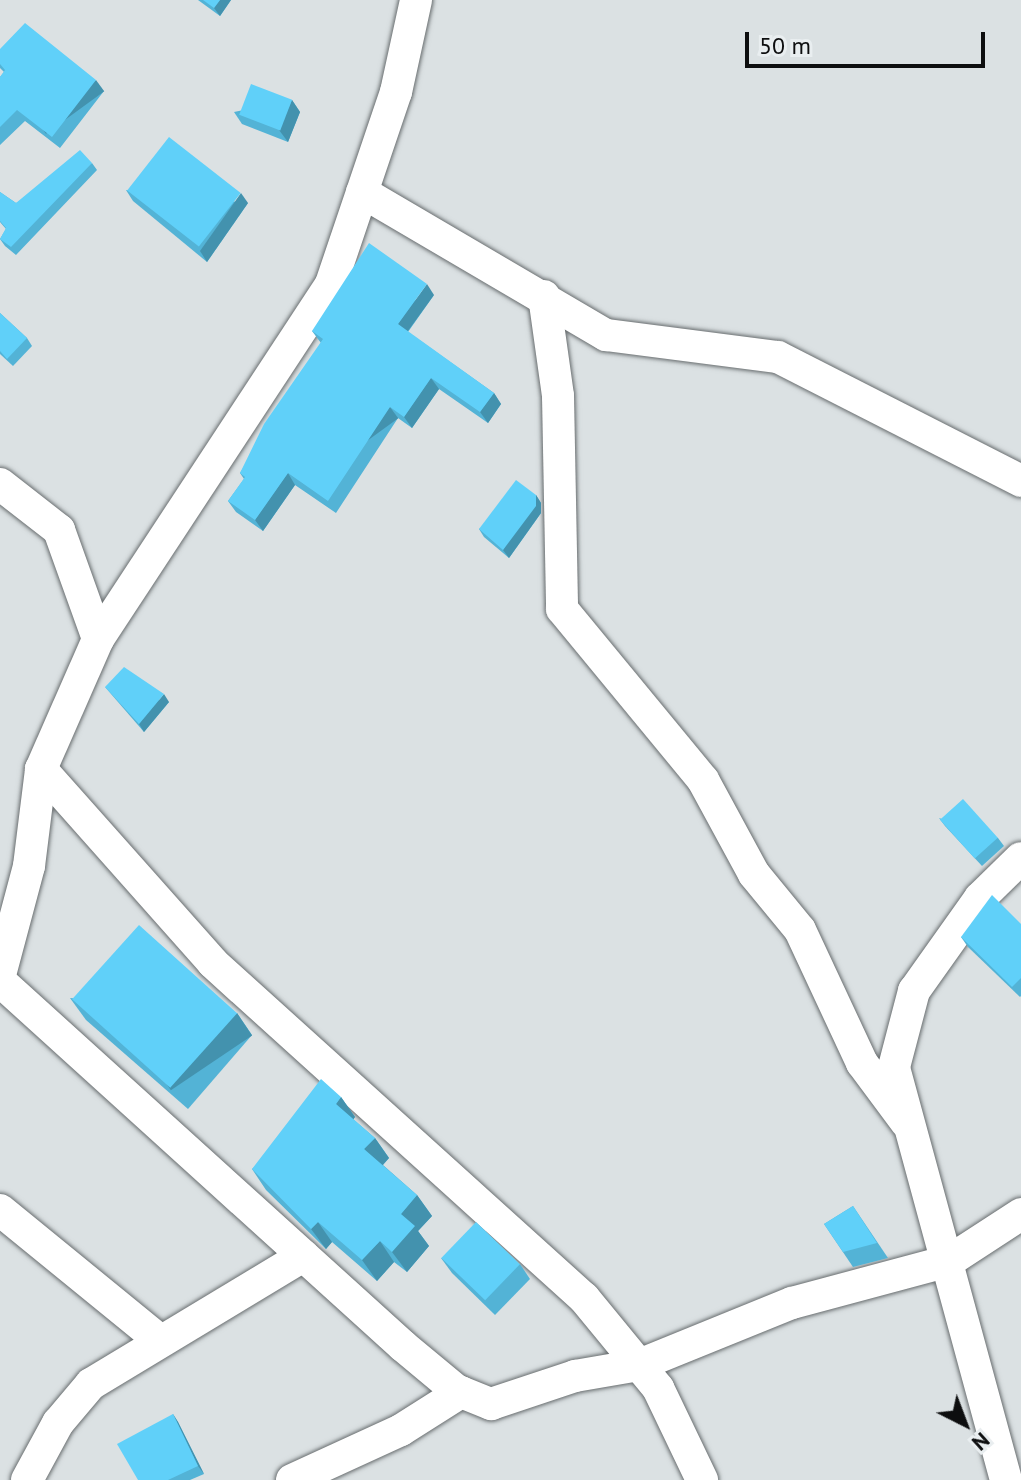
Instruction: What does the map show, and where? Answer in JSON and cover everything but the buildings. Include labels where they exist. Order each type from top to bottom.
[{"type":"street","points":[[416,0],[362,192],[331,284],[98,639],[41,769],[29,866],[0,978],[303,1256],[461,1392],[491,1404],[575,1376],[639,1365],[792,1303],[949,1261],[1021,1214]]},
{"type":"street","points":[[362,192],[606,335],[778,357],[1021,481]]},
{"type":"street","points":[[544,296],[558,396],[562,609],[703,780],[754,874],[800,930],[862,1063],[906,1122]]},
{"type":"street","points":[[0,484],[59,530],[98,639]]},
{"type":"street","points":[[41,769],[213,963],[584,1298],[639,1365],[702,1480]]},
{"type":"street","points":[[1006,1480],[949,1261],[906,1122],[894,1067],[914,991],[980,898],[1021,858]]},
{"type":"street","points":[[0,1210],[157,1338]]},
{"type":"street","points":[[27,1480],[58,1423],[91,1384],[157,1338],[303,1256]]},
{"type":"street","points":[[292,1480],[401,1430],[461,1392]]}]
